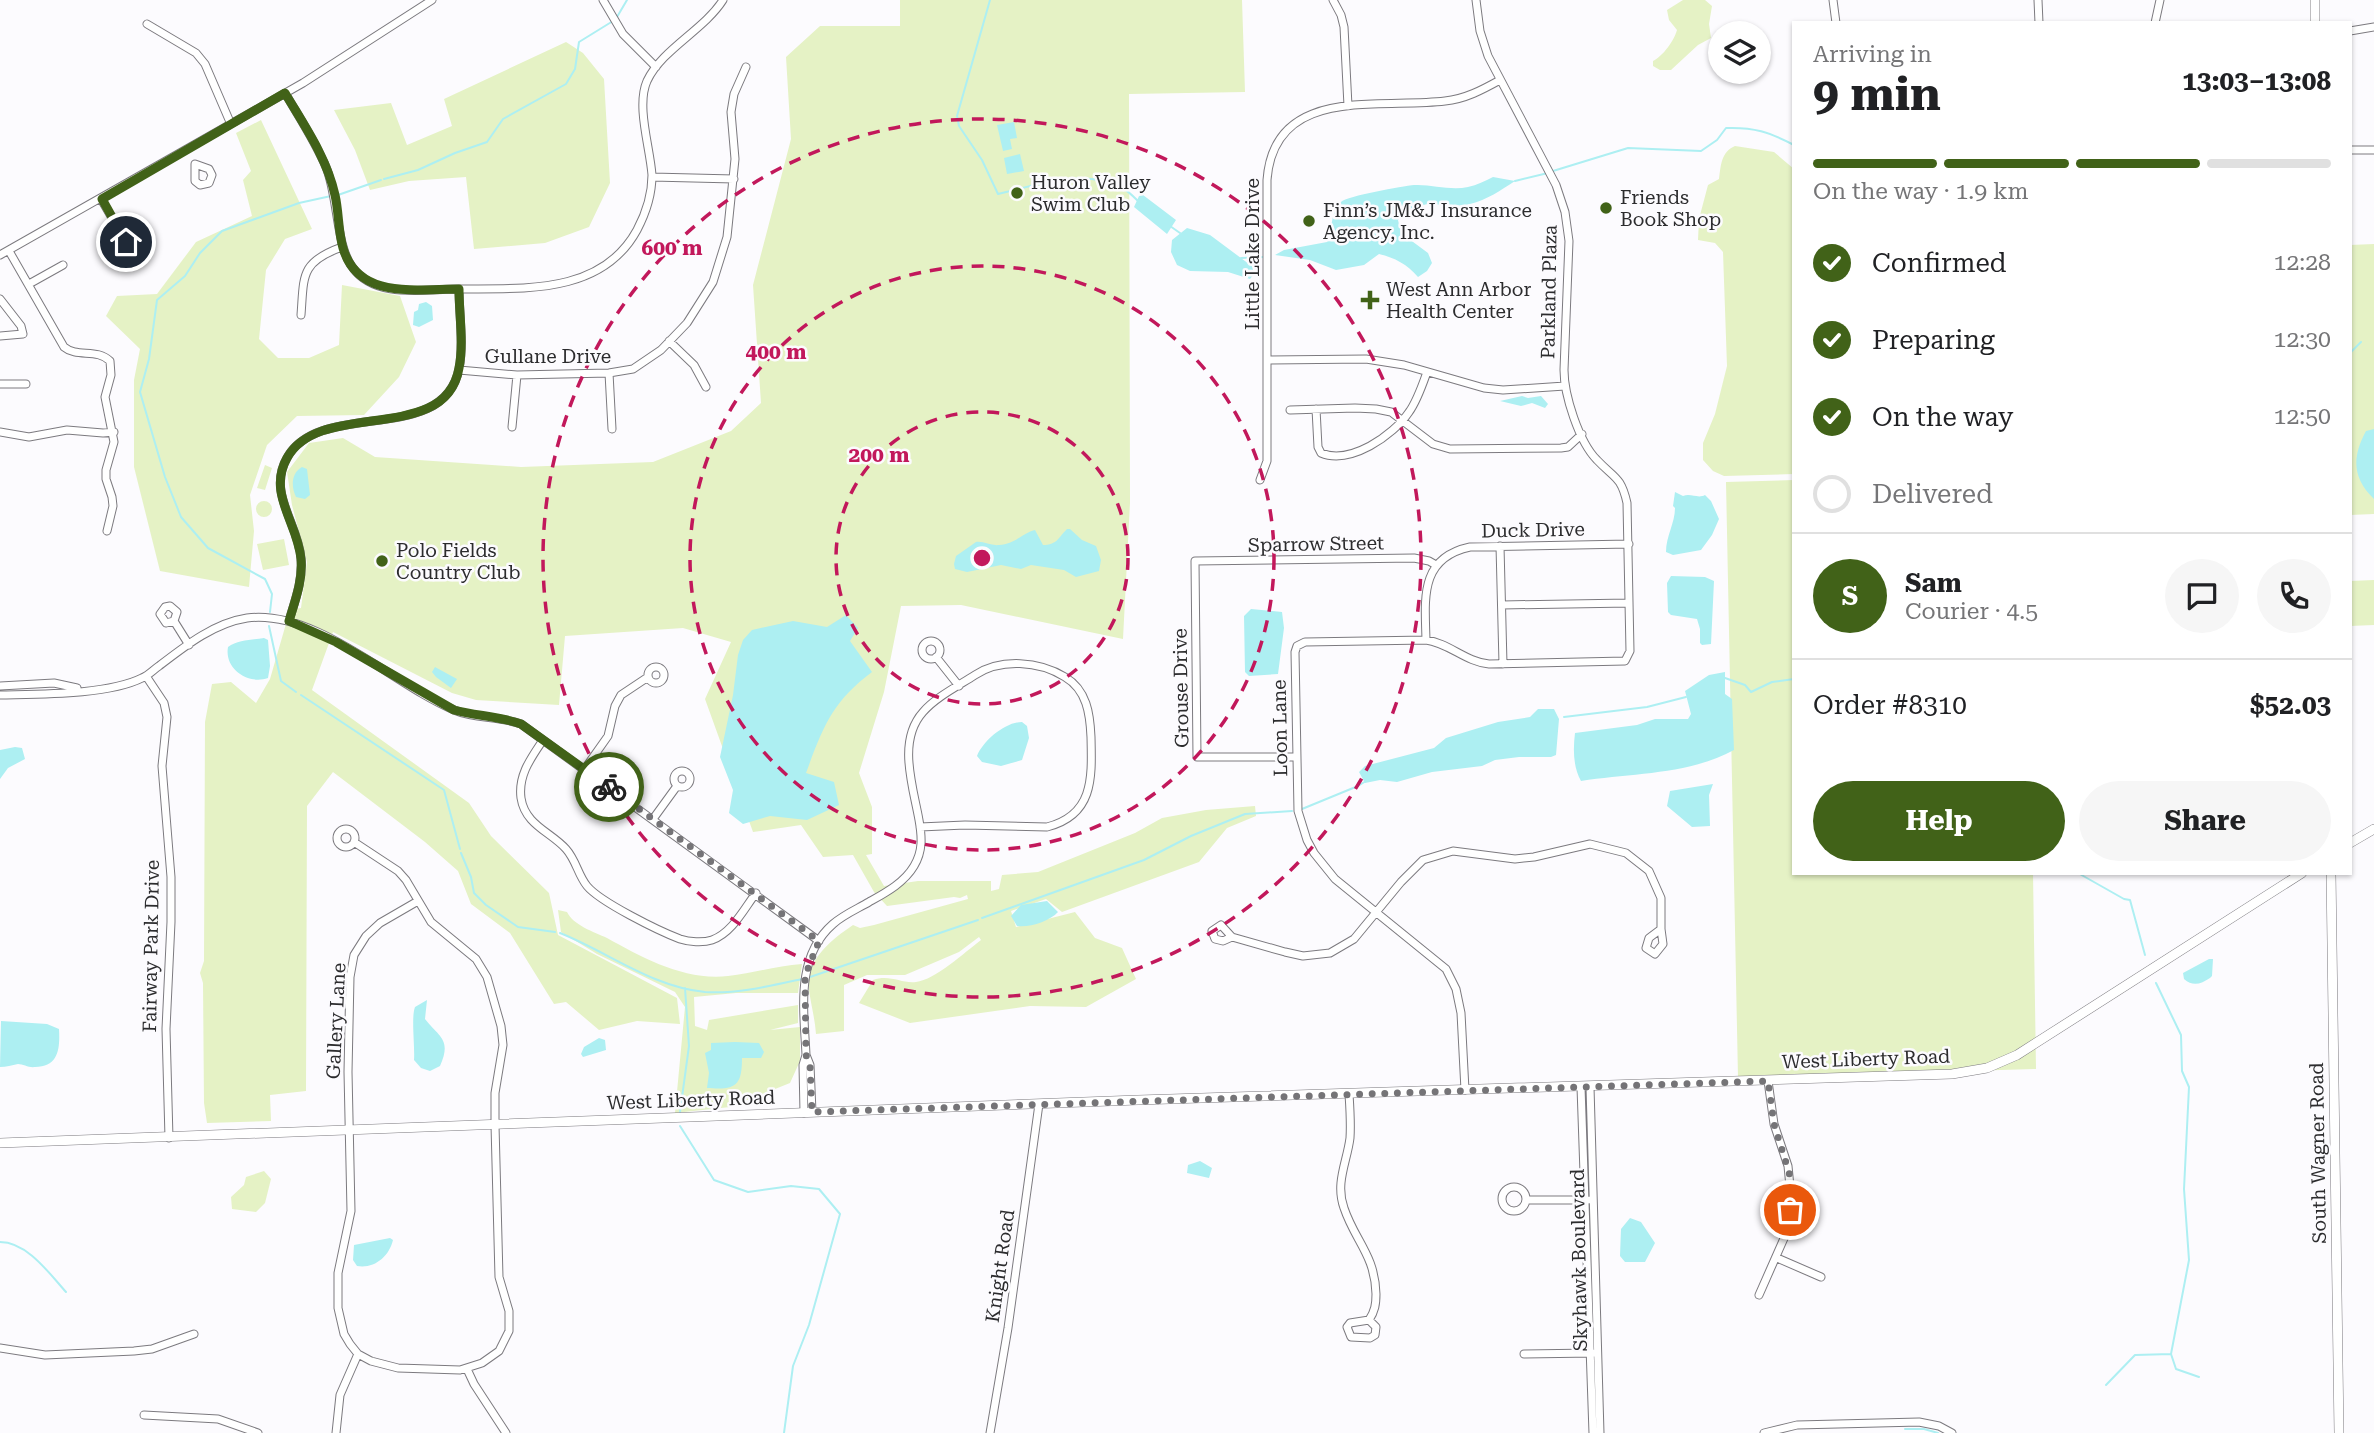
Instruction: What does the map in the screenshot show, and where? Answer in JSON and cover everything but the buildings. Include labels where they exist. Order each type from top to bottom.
[{"type":"main road","points":[[2315,0],[2315,21]]},
{"type":"main road","points":[[2352,842],[2374,829]]},
{"type":"main road","name":"West Liberty Road","points":[[0,1145],[22,1141],[33,1143],[169,1138],[808,1112],[1952,1074],[1998,1065],[2072,1021],[2299,875]]},
{"type":"main road","name":"South Wagner Road","points":[[2331,875],[2339,1433]]},
{"type":"street","points":[[0,254],[102,199],[230,122],[285,93],[432,0]]},
{"type":"street","points":[[603,0],[623,34],[656,67]]},
{"type":"street","points":[[285,93],[326,167],[335,195],[342,247],[350,265],[369,283],[396,289],[552,285],[586,277],[607,265],[626,246],[640,224],[648,203],[652,177],[643,96],[647,82],[656,67],[715,12],[723,0]]},
{"type":"street","points":[[1333,0],[1341,15],[1343,27],[1348,106]]},
{"type":"street","name":"Parkland Plaza","points":[[1476,0],[1482,40],[1564,204],[1569,233],[1565,386],[1587,446],[1597,460],[1624,486],[1629,544],[1630,651]]},
{"type":"street","points":[[1833,0],[1836,21]]},
{"type":"street","points":[[2038,0],[2039,21]]},
{"type":"street","points":[[2155,21],[2160,0]]},
{"type":"street","points":[[146,24],[196,53],[205,64],[230,122]]},
{"type":"street","points":[[2352,31],[2374,27]]},
{"type":"street","name":"Gullane Drive","points":[[459,370],[517,375],[609,373],[633,369],[648,361],[687,324],[713,282],[727,237],[735,159],[731,112],[734,94],[746,67]]},
{"type":"street","name":"Little Lake Drive","points":[[1260,480],[1267,461],[1267,180],[1272,151],[1279,139],[1301,118],[1324,110],[1348,106],[1444,101],[1471,95],[1500,80]]},
{"type":"street","points":[[187,149],[195,164]]},
{"type":"street","points":[[2352,150],[2374,150]]},
{"type":"street","points":[[652,177],[734,179]]},
{"type":"street","points":[[102,199],[126,242]]},
{"type":"street","points":[[301,315],[303,279],[308,268],[324,254],[342,247]]},
{"type":"street","points":[[9,251],[64,347],[73,353],[97,354],[110,361],[105,397],[114,442],[106,479],[113,506],[107,531]]},
{"type":"street","points":[[29,284],[63,265]]},
{"type":"street","points":[[289,621],[302,575],[302,560],[299,543],[281,495],[282,470],[287,457],[295,447],[316,432],[411,414],[431,407],[452,388],[459,370],[459,289]]},
{"type":"street","points":[[0,299],[22,326],[23,334],[0,336]]},
{"type":"street","points":[[669,341],[699,372],[706,387]]},
{"type":"street","points":[[1267,360],[1366,359],[1385,361],[1484,388],[1503,390],[1565,386]]},
{"type":"street","points":[[1316,409],[1318,447],[1321,453],[1328,456],[1346,455],[1380,442],[1394,430],[1407,416],[1425,372]]},
{"type":"street","points":[[609,373],[612,429]]},
{"type":"street","points":[[512,427],[517,375]]},
{"type":"street","points":[[0,384],[26,384]]},
{"type":"street","points":[[1290,410],[1376,409],[1391,412],[1433,444],[1450,449],[1561,448],[1568,447],[1582,434]]},
{"type":"street","points":[[0,432],[29,437],[78,430],[114,432]]},
{"type":"street","name":"Duck Drive","points":[[1436,565],[1452,552],[1462,548],[1629,544]]},
{"type":"street","points":[[1500,546],[1503,664]]},
{"type":"street","name":"Sparrow Street","points":[[1195,561],[1414,558],[1436,565]]},
{"type":"street","name":"Grouse Drive","points":[[1195,561],[1197,757],[1296,757]]},
{"type":"street","points":[[1426,640],[1425,591],[1436,565]]},
{"type":"street","points":[[1502,605],[1629,603]]},
{"type":"street","points":[[0,695],[47,694],[122,686],[146,676],[215,627],[233,621],[263,617],[289,621],[336,642],[454,710],[521,724],[819,941]]},
{"type":"street","points":[[174,621],[189,645]]},
{"type":"street","name":"Loon Lane","points":[[1465,1090],[1461,1013],[1456,989],[1446,969],[1335,880],[1322,866],[1307,840],[1298,811],[1297,646],[1305,642],[1426,640],[1435,641],[1476,663],[1503,664],[1625,661],[1630,651]]},
{"type":"street","points":[[936,657],[959,686]]},
{"type":"street","points":[[808,1112],[810,1065],[806,1055],[804,998],[807,965],[819,941],[831,926],[904,880],[918,858],[922,837],[920,827],[909,761],[911,733],[923,713],[984,669],[996,664],[1009,663],[1052,670],[1071,680],[1086,702],[1090,718],[1091,775],[1087,796],[1071,817],[1047,827],[920,827]]},
{"type":"street","name":"Fairway Park Drive","points":[[146,676],[164,703],[167,717],[162,766],[171,877],[166,1028],[169,1138]]},
{"type":"street","points":[[584,769],[608,736],[615,706],[621,695],[648,677]]},
{"type":"street","points":[[0,686],[47,684],[84,690]]},
{"type":"street","points":[[47,684],[47,694]]},
{"type":"street","points":[[543,740],[526,766],[521,783],[521,800],[526,813],[541,830],[567,850],[588,888],[602,901],[682,940],[697,942],[711,940],[722,934],[734,923],[756,893]]},
{"type":"street","points":[[653,819],[677,786]]},
{"type":"street","points":[[336,1433],[340,1395],[358,1354],[371,1361],[398,1368],[435,1371],[467,1369],[482,1363],[499,1351],[509,1331],[509,1311],[499,1277],[495,1125],[495,1093],[503,1045],[501,1026],[487,977],[476,959],[465,948],[431,922],[406,880],[354,842]]},
{"type":"street","points":[[1212,930],[1221,925],[1233,937],[1303,956],[1330,953],[1354,939],[1423,860],[1453,852],[1516,859],[1534,858],[1591,844],[1626,853],[1649,871],[1661,898],[1661,929]]},
{"type":"street","name":"Gallery Lane","points":[[358,1354],[344,1334],[337,1291],[338,1273],[351,1211],[350,977],[354,955],[366,936],[380,923],[418,901]]},
{"type":"street","points":[[1759,1295],[1787,1230],[1791,1192],[1788,1166],[1774,1124],[1768,1081]]},
{"type":"street","name":"Skyhawk Boulevard","points":[[1586,1087],[1593,1433]]},
{"type":"street","points":[[1349,1094],[1350,1140],[1340,1193],[1344,1208],[1374,1269],[1376,1305],[1369,1320]]},
{"type":"street","name":"Knight Road","points":[[990,1433],[1008,1328],[1039,1104]]},
{"type":"street","points":[[1527,1200],[1588,1200]]},
{"type":"street","points":[[1777,1258],[1821,1277]]},
{"type":"street","points":[[0,1348],[46,1355],[135,1351],[152,1349],[194,1334]]},
{"type":"street","points":[[1524,1354],[1592,1353]]},
{"type":"street","name":"Skyhawk Boulevard","points":[[1592,1353],[1600,1433]]},
{"type":"street","points":[[467,1369],[506,1433]]},
{"type":"street","points":[[144,1415],[218,1419],[258,1433]]},
{"type":"street","points":[[1764,1433],[1797,1425],[1919,1422],[1939,1426],[1952,1433]]},
{"type":"green space","points":[[900,0],[1242,0],[1245,92],[1129,94],[1130,503],[1123,639],[961,605],[901,606],[884,692],[859,773],[872,807],[872,854],[866,855],[884,886],[918,881],[991,881],[991,891],[999,889],[1002,875],[1038,872],[1135,833],[1162,818],[1206,810],[1255,806],[1256,816],[1227,828],[1199,862],[1062,912],[1046,899],[1011,911],[1016,927],[1075,912],[1095,938],[1122,948],[1136,979],[1086,1007],[1030,1006],[910,1023],[859,1003],[873,980],[924,980],[958,958],[981,940],[979,937],[959,952],[905,975],[867,975],[844,985],[844,1031],[816,1034],[809,979],[815,960],[828,944],[853,925],[860,928],[874,925],[968,899],[967,895],[887,906],[874,892],[853,855],[823,857],[801,825],[753,832],[705,699],[731,642],[683,628],[565,636],[559,705],[476,700],[452,693],[333,632],[312,690],[469,803],[491,836],[549,893],[558,935],[677,998],[680,1024],[637,1021],[599,1030],[566,1002],[554,1004],[510,933],[471,904],[458,871],[425,842],[333,772],[307,806],[306,1091],[270,1095],[271,1121],[207,1123],[204,1103],[203,983],[200,973],[204,961],[205,722],[212,684],[231,682],[256,703],[270,679],[290,610],[301,608],[307,562],[292,505],[287,472],[309,443],[343,438],[375,457],[521,467],[653,462],[731,431],[761,403],[753,285],[791,139],[786,57],[820,26],[900,26]]},
{"type":"green space","points":[[1683,0],[1705,0],[1712,6],[1708,21],[1708,40],[1698,45],[1671,70],[1660,70],[1653,66],[1653,61],[1668,48],[1677,30],[1669,20],[1667,10]]},
{"type":"green space","points":[[566,42],[583,53],[604,79],[610,183],[589,227],[545,243],[474,249],[466,177],[409,181],[370,190],[355,150],[334,110],[391,103],[407,145],[452,126],[444,99]]},
{"type":"green space","points":[[261,120],[312,229],[285,239],[266,270],[259,339],[278,358],[309,358],[339,345],[342,285],[400,296],[416,342],[399,377],[364,415],[297,416],[267,445],[250,495],[254,531],[249,587],[160,571],[134,467],[134,380],[140,349],[106,316],[117,296],[157,294],[196,242],[252,216],[243,180],[251,171],[236,133]]},
{"type":"green space","points":[[1735,146],[1774,152],[1792,167],[1792,474],[1724,476],[1713,471],[1703,460],[1703,443],[1715,414],[1727,366],[1723,252],[1715,243],[1698,240],[1699,219],[1708,185],[1719,179],[1724,155]]},
{"type":"green space","points":[[2374,244],[2374,514],[2352,515],[2352,245]]},
{"type":"green space","points":[[265,465],[272,468],[265,490],[257,488]]},
{"type":"green space","points":[[1792,480],[1792,875],[2033,875],[2036,1069],[1738,1078],[1726,482]]},
{"type":"green space","points":[[261,501],[267,501],[272,509],[270,515],[261,517],[256,512],[256,506]]},
{"type":"green space","points":[[284,539],[289,565],[263,570],[257,544]]},
{"type":"green space","points":[[2374,580],[2374,625],[2352,626],[2352,581]]},
{"type":"green space","points":[[558,910],[567,912],[584,928],[650,960],[696,975],[728,976],[802,964],[798,993],[736,993],[694,997],[695,1026],[707,1030],[709,1020],[798,1005],[798,1023],[770,1030],[800,1027],[800,1061],[790,1083],[730,1107],[675,1113],[685,1007],[675,992],[597,954],[561,932]]},
{"type":"green space","points":[[264,1171],[271,1179],[265,1203],[256,1212],[232,1209],[231,1197],[244,1185],[246,1177]]},
{"type":"water","points":[[1014,122],[1017,138],[1010,139],[1012,149],[1003,151],[997,125]]},
{"type":"water","points":[[1020,154],[1024,171],[1007,174],[1004,158]]},
{"type":"water","points":[[1493,177],[1515,181],[1470,204],[1426,204],[1398,220],[1401,233],[1428,253],[1432,263],[1427,271],[1418,277],[1400,262],[1379,254],[1364,265],[1336,270],[1310,260],[1275,255],[1284,250],[1327,242],[1337,206],[1345,200],[1414,185],[1468,187]]},
{"type":"water","points":[[1143,195],[1176,220],[1167,234],[1134,207],[1139,196]]},
{"type":"water","points":[[1187,228],[1210,235],[1253,267],[1250,279],[1228,272],[1190,271],[1177,265],[1171,252],[1172,240]]},
{"type":"water","points":[[426,302],[432,306],[433,320],[419,327],[413,325],[414,312],[418,310],[419,304]]},
{"type":"water","points":[[1522,396],[1541,396],[1548,404],[1545,408],[1532,403],[1521,406],[1500,401]]},
{"type":"water","points":[[2374,429],[2374,499],[2362,483],[2356,467],[2361,441],[2366,431]]},
{"type":"water","points":[[302,467],[307,469],[310,495],[305,499],[296,497],[293,489],[294,476]]},
{"type":"water","points":[[1675,492],[1683,496],[1705,495],[1711,501],[1719,519],[1701,550],[1673,555],[1666,552],[1675,514]]},
{"type":"water","points":[[1067,529],[1096,546],[1101,560],[1099,571],[1076,577],[1064,570],[1031,565],[1021,569],[1001,565],[967,572],[955,569],[956,556],[976,542],[1005,544],[1035,530],[1043,545],[1048,545]]},
{"type":"water","points":[[1671,576],[1705,577],[1714,581],[1711,644],[1700,643],[1697,619],[1671,615],[1668,612],[1667,583]]},
{"type":"water","points":[[1251,609],[1282,612],[1284,628],[1278,674],[1249,676],[1245,672],[1244,616]]},
{"type":"water","points":[[846,615],[858,628],[850,641],[872,672],[847,694],[830,716],[806,773],[834,782],[839,805],[807,820],[770,816],[743,824],[729,813],[733,790],[720,757],[743,640],[752,630],[793,621],[827,627]]},
{"type":"water","points":[[264,638],[268,640],[268,678],[253,679],[239,673],[230,662],[228,647]]},
{"type":"water","points":[[435,667],[457,679],[451,688],[432,672]]},
{"type":"water","points":[[1725,672],[1725,694],[1732,699],[1734,750],[1679,769],[1581,781],[1574,758],[1575,733],[1637,725],[1655,719],[1688,719],[1691,714],[1685,691],[1709,675]]},
{"type":"water","points":[[1538,709],[1554,709],[1559,719],[1556,755],[1551,757],[1495,760],[1482,766],[1432,772],[1397,782],[1380,780],[1365,783],[1359,772],[1365,766],[1434,748],[1446,738],[1498,722],[1530,717]]},
{"type":"water","points":[[1022,722],[1027,726],[1029,738],[1022,760],[1001,766],[982,762],[977,756],[989,739],[1009,725]]},
{"type":"water","points":[[22,748],[25,759],[8,768],[0,779],[0,750]]},
{"type":"water","points":[[1713,784],[1709,795],[1710,826],[1692,827],[1667,806],[1670,791]]},
{"type":"water","points":[[1047,901],[1058,912],[1045,921],[1017,926],[1011,916],[1021,905]]},
{"type":"water","points":[[2213,959],[2210,978],[2197,984],[2184,979],[2183,973]]},
{"type":"water","points":[[427,1000],[425,1019],[442,1039],[445,1050],[440,1066],[430,1071],[421,1068],[414,1060],[415,1007]]},
{"type":"water","points":[[1,1021],[47,1024],[59,1029],[58,1049],[53,1060],[43,1066],[18,1064],[0,1067]]},
{"type":"water","points":[[599,1038],[605,1040],[606,1050],[583,1057],[581,1054],[584,1047]]},
{"type":"water","points":[[711,1043],[759,1043],[764,1052],[761,1058],[742,1058],[740,1075],[735,1085],[707,1088],[709,1073],[705,1053],[711,1050]]},
{"type":"water","points":[[1200,1161],[1212,1168],[1209,1178],[1187,1173],[1188,1165]]},
{"type":"water","points":[[1630,1218],[1641,1222],[1655,1243],[1645,1262],[1625,1262],[1620,1256],[1621,1229]]},
{"type":"water","points":[[390,1238],[393,1240],[391,1246],[380,1260],[369,1266],[357,1266],[353,1260],[354,1245]]},
{"type":"waterway","points":[[617,17],[627,0]]},
{"type":"waterway","points":[[990,0],[957,116],[959,126],[982,160],[998,194],[1075,178],[1106,181],[1128,191],[1138,201]]},
{"type":"waterway","points":[[384,179],[418,170],[487,142],[503,119],[566,84],[575,69],[579,42],[613,21]]},
{"type":"waterway","points":[[1553,171],[1628,148],[1701,151],[1717,140],[1726,128],[1761,131],[1792,144]]},
{"type":"waterway","points":[[1515,181],[1548,173]]},
{"type":"waterway","points":[[338,195],[381,180]]},
{"type":"waterway","points":[[270,612],[272,594],[265,579],[208,548],[181,517],[165,477],[140,392],[149,359],[157,300],[185,276],[200,253],[222,231],[299,203],[331,196]]},
{"type":"waterway","points":[[1170,226],[1180,233]]},
{"type":"waterway","points":[[1241,258],[1264,257]]},
{"type":"waterway","points":[[2352,351],[2361,342]]},
{"type":"waterway","points":[[269,626],[281,681],[296,692]]},
{"type":"waterway","points":[[1725,678],[1745,685],[1751,692],[1772,682],[1792,679]]},
{"type":"waterway","points":[[301,695],[444,790],[460,849]]},
{"type":"waterway","points":[[1564,717],[1647,707],[1686,697]]},
{"type":"waterway","points":[[1302,809],[1366,781]]},
{"type":"waterway","points":[[982,918],[1144,860],[1191,836],[1245,814],[1292,811]]},
{"type":"waterway","points":[[461,853],[474,893],[486,905],[518,927],[555,932]]},
{"type":"waterway","points":[[2082,875],[2130,900],[2145,955]]},
{"type":"waterway","points":[[807,978],[978,920]]},
{"type":"waterway","points":[[560,933],[648,976],[686,989],[729,992],[802,979]]},
{"type":"waterway","points":[[2106,1385],[2135,1355],[2171,1354],[2189,1260],[2184,1189],[2189,1087],[2182,1071],[2181,1035],[2156,983]]},
{"type":"waterway","points":[[680,1112],[689,1046],[685,988]]},
{"type":"waterway","points":[[680,1126],[714,1180],[748,1192],[791,1186],[819,1189],[840,1214],[809,1325],[793,1366],[784,1433]]},
{"type":"waterway","points":[[0,1242],[10,1243],[28,1253],[66,1292]]},
{"type":"waterway","points":[[2171,1354],[2176,1369],[2199,1377]]},
{"type":"waterway","points":[[1905,1429],[1924,1429],[1938,1433]]},
{"type":"way so far","points":[[609,787],[819,941],[807,965],[804,998],[812,1112],[1768,1081],[1774,1124],[1791,1179],[1790,1210]]},
{"type":"place","name":"Huron Valley Swim Club","points":[[1017,193]]},
{"type":"place","name":"Friends Book Shop","points":[[1606,208]]},
{"type":"place","name":"Finn’s JM&J Insurance Agency, Inc.","points":[[1309,221]]},
{"type":"place","name":"West Ann Arbor Health Center","points":[[1370,300]]},
{"type":"place","name":"Polo Fields Country Club","points":[[382,561]]},
{"type":"route","points":[[126,242],[102,199],[230,122],[285,93],[326,167],[335,195],[342,247],[350,265],[359,276],[384,288],[459,289],[459,370],[452,388],[444,398],[421,411],[316,432],[295,447],[287,457],[279,483],[282,503],[294,528],[302,560],[302,575],[289,621],[336,642],[454,710],[521,724],[609,787]]}]
